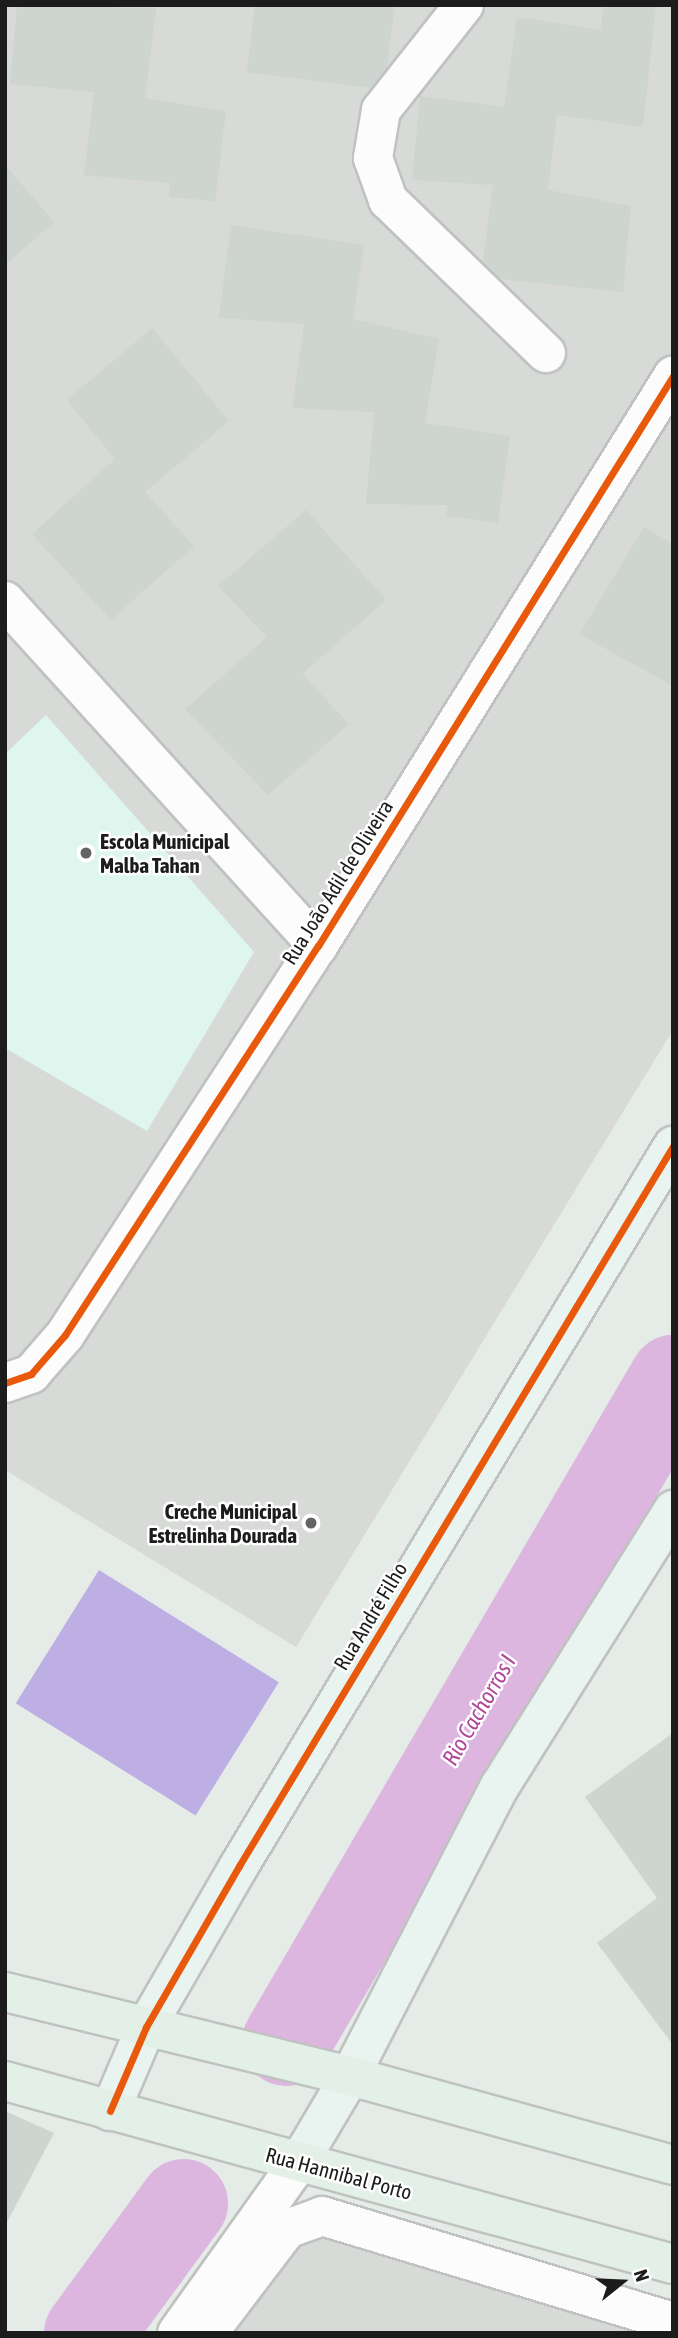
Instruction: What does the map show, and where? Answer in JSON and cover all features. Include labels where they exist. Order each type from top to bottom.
[{"type":"main road","points":[[5,1992],[350,2076],[673,2165]]},
{"type":"main road","name":"Rua Hannibal Porto","points":[[5,2081],[673,2264]]},
{"type":"street","points":[[464,5],[381,110],[373,158],[388,200],[546,353]]},
{"type":"street","name":"Rua João Adil de Oliveira","points":[[5,1382],[31,1374],[50,1357],[318,946],[673,376]]},
{"type":"street","name":"Rua João Adil de Oliveira","points":[[5,601],[318,946]]},
{"type":"street","name":"Rua André Filho","points":[[110,2111],[146,2026],[673,1146]]},
{"type":"street","points":[[177,2333],[299,2162],[350,2076],[500,1786],[673,1510]]},
{"type":"street","points":[[208,2333],[287,2229],[322,2216],[673,2322]]},
{"type":"shaded area","points":[[5,5],[673,5],[673,1030],[296,1647],[5,1470]]},
{"type":"shaded area","name":"Escola Municipal Malba Tahan","points":[[46,715],[254,952],[147,1131],[5,1048],[5,754]]},
{"type":"shaded area","points":[[99,1570],[279,1682],[196,1815],[16,1703]]},
{"type":"shaded area","points":[[307,2223],[673,2333],[226,2333]]},
{"type":"building","points":[[17,5],[156,8],[145,98],[226,111],[215,201],[169,197],[170,183],[84,175],[94,92],[10,84]]},
{"type":"building","points":[[255,5],[395,5],[387,67],[371,88],[247,72]]},
{"type":"building","points":[[603,5],[656,5],[643,127],[557,115],[548,190],[631,206],[623,292],[501,279],[483,261],[493,185],[412,180],[420,96],[504,107],[517,17],[601,30]]},
{"type":"building","points":[[5,165],[54,222],[5,265]]},
{"type":"building","points":[[231,225],[364,245],[353,319],[439,339],[425,423],[510,436],[498,523],[446,516],[448,505],[366,504],[374,412],[292,408],[304,324],[219,318]]},
{"type":"building","points":[[152,328],[229,421],[145,492],[194,546],[111,620],[32,534],[115,459],[67,400]]},
{"type":"building","points":[[306,510],[386,600],[302,674],[349,724],[268,795],[185,709],[267,637],[218,586]]},
{"type":"building","points":[[644,527],[673,544],[673,686],[579,634]]},
{"type":"building","points":[[673,1733],[673,2045],[597,1943],[657,1898],[585,1797]]},
{"type":"building","points":[[5,2111],[54,2133],[5,2226]]},
{"type":"waterway","name":"Rio Cachorros I","points":[[286,2041],[673,1379]]},
{"type":"waterway","name":"Rio Cachorros I","points":[[88,2333],[183,2203]]},
{"type":"cycle path","points":[[5,1383],[31,1374],[65,1335],[318,946],[673,376]]},
{"type":"cycle path","points":[[110,2111],[146,2027],[239,1866],[673,1146]]},
{"type":"place","name":"Escola Municipal Malba Tahan","points":[[86,853]]},
{"type":"place","name":"Creche Municipal Estrelinha Dourada","points":[[311,1523]]}]
